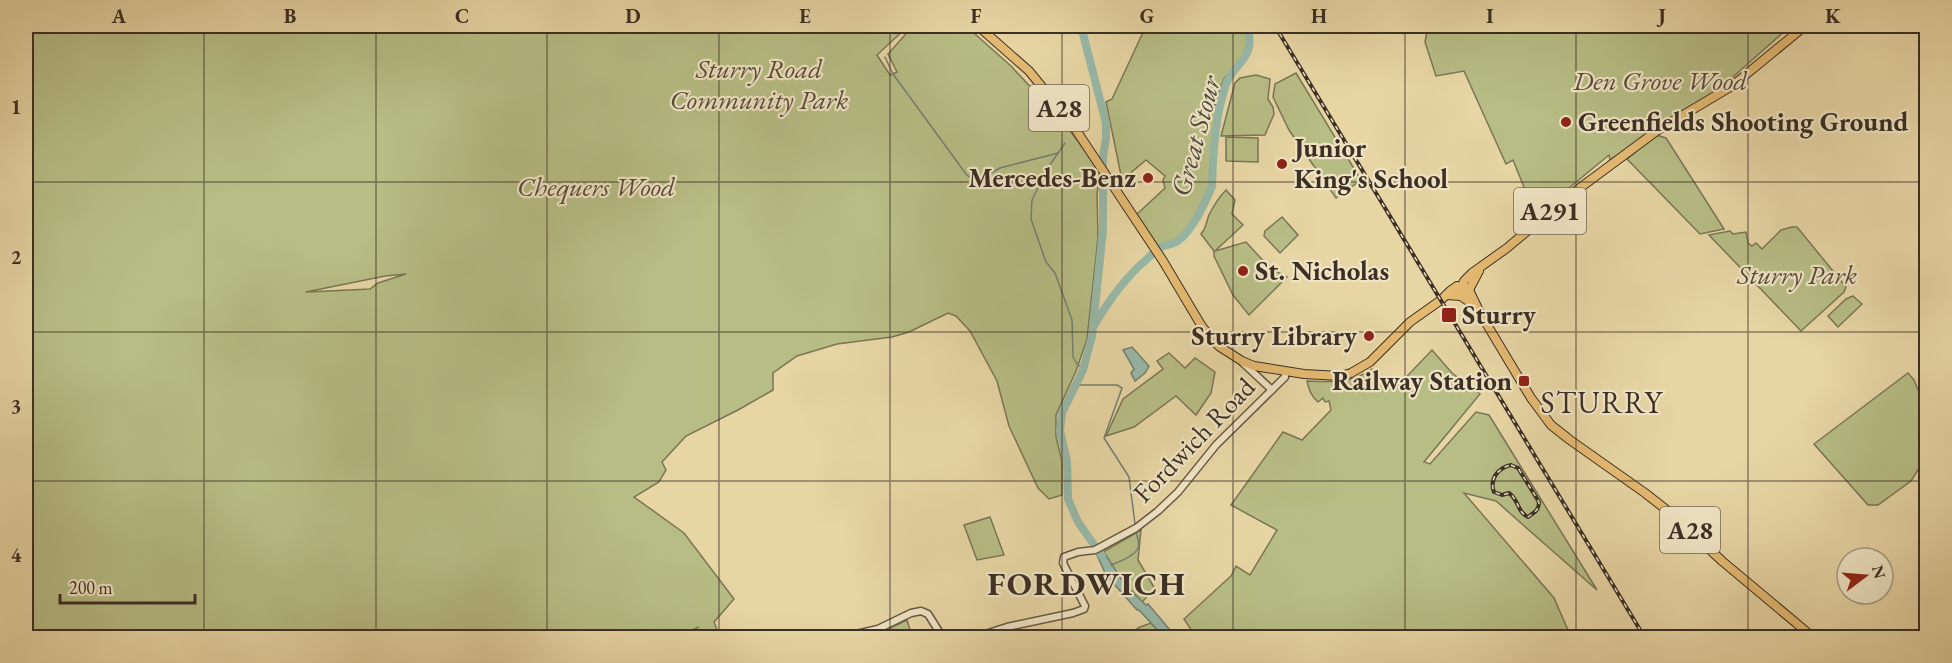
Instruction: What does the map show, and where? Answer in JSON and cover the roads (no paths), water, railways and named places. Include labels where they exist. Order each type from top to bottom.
[{"type":"main road","name":"A28","points":[[978,26],[1029,71],[1088,146],[1213,341],[1242,362],[1254,366],[1285,372],[1332,376],[1351,373],[1381,352],[1410,322],[1457,286],[1465,288],[1531,398],[1551,425],[1570,441],[1645,493],[1814,638]]},
{"type":"main road","name":"A291","points":[[1465,288],[1472,273],[1482,268],[1553,208],[1644,139],[1732,86],[1805,26]]},
{"type":"main road","points":[[1444,296],[1460,296],[1465,288]]},
{"type":"main road","name":"A28","points":[[1460,296],[1477,308]]},
{"type":"street","points":[[1242,362],[1272,390]]},
{"type":"street","name":"Fordwich Road","points":[[973,638],[1007,627],[1080,611],[1085,607],[1062,559],[1078,552],[1102,547],[1136,528],[1158,511],[1178,492],[1216,445],[1285,377],[1285,372]]},
{"type":"street","points":[[838,638],[878,629],[911,613],[921,611],[928,614],[943,638]]},
{"type":"waterway","name":"Great Stour","points":[[1081,26],[1106,123],[1103,157],[1103,230],[1092,336],[1083,370],[1062,413],[1060,431],[1067,461],[1068,499],[1078,522],[1102,556]]},
{"type":"waterway","name":"Great Stour","points":[[1095,324],[1132,273],[1159,248],[1176,242],[1183,236],[1202,208],[1212,186],[1215,135],[1222,96],[1226,84],[1244,58],[1249,45],[1246,26]]},
{"type":"waterway","points":[[885,57],[893,74],[966,174],[975,182],[1000,168],[1058,153]]},
{"type":"waterway","points":[[1065,143],[1047,169],[1032,200],[1031,219],[1046,262],[1055,273],[1072,320],[1073,357],[1083,369]]},
{"type":"waterway","name":"Great Stour","points":[[1077,385],[1117,385],[1122,388],[1104,438],[1129,477],[1135,524]]},
{"type":"waterway","name":"Great Stour","points":[[1111,565],[1134,554],[1139,544],[1136,532]]},
{"type":"railway","points":[[1275,26],[1645,638]]},
{"type":"railway","points":[[1511,465],[1518,468],[1539,502],[1535,512],[1528,517],[1524,515],[1509,493],[1502,495],[1494,492],[1493,483],[1496,475],[1511,465]]},
{"type":"place","name":"Greenfields Shooting Ground","points":[[1566,122]]},
{"type":"place","name":"Junior King's School","points":[[1282,164]]},
{"type":"place","name":"Mercedes-Benz","points":[[1148,178]]},
{"type":"place","name":"St. Nicholas","points":[[1243,271]]},
{"type":"place","name":"Sturry","points":[[1449,315]]},
{"type":"place","name":"Sturry Library","points":[[1369,336]]},
{"type":"place","name":"Railway Station","points":[[1524,381]]},
{"type":"district","name":"STURRY","points":[[1602,403]]},
{"type":"district","name":"FORDWICH","points":[[1087,583]]},
{"type":"park label","name":"Den Grove Wood","points":[[1660,81]]},
{"type":"park label","name":"Sturry Road Community Park","points":[[759,84]]},
{"type":"park label","name":"Chequers Wood","points":[[596,187]]},
{"type":"park label","name":"Sturry Park","points":[[1797,275]]}]
